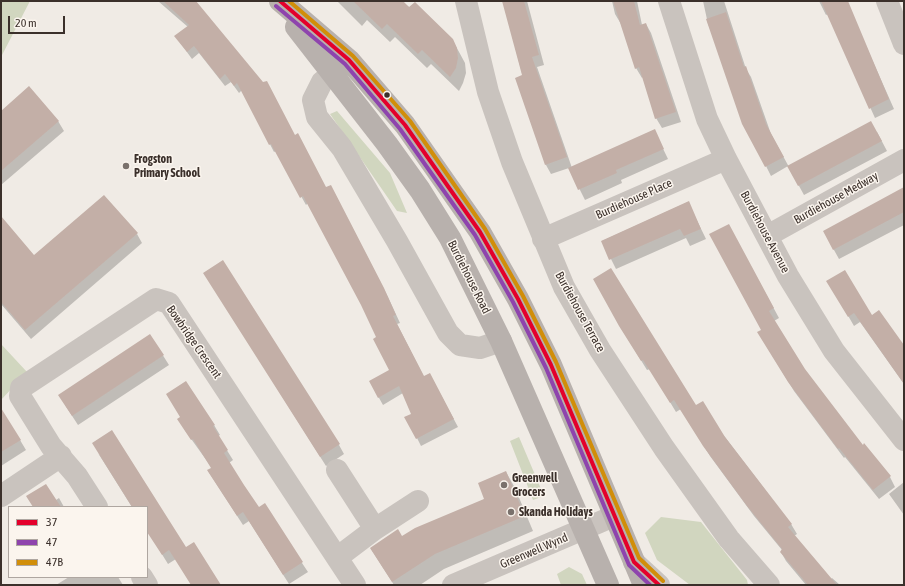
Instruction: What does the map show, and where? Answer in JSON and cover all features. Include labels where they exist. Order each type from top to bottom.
[{"type":"main road","name":"Burdiehouse Road","points":[[276,1],[340,67],[405,125],[480,232],[518,299],[550,365],[644,585]]},
{"type":"main road","name":"Burdiehouse Road","points":[[280,1],[340,67],[387,144],[420,190],[450,238],[480,295],[501,341],[608,585]]},
{"type":"street","name":"Burdiehouse Terrace","points":[[466,1],[488,92],[512,162],[564,287],[582,321],[632,399],[730,539],[769,585]]},
{"type":"street","name":"Burdiehouse Avenue","points":[[669,1],[707,119],[726,159],[788,276],[834,351],[904,440]]},
{"type":"street","points":[[887,1],[904,44]]},
{"type":"street","points":[[340,67],[322,82],[313,100],[317,117],[346,155],[397,241],[448,334],[460,345],[480,348],[501,341]]},
{"type":"street","name":"Burdiehouse Place","points":[[543,239],[726,159]]},
{"type":"street","name":"Burdiehouse Medway","points":[[767,236],[904,160]]},
{"type":"street","name":"Bowbridge Crescent","points":[[96,506],[77,476],[51,446],[20,396],[21,388],[156,299],[169,303],[338,557],[355,585]]},
{"type":"street","points":[[1,496],[61,456]]},
{"type":"street","points":[[337,470],[375,529]]},
{"type":"street","points":[[338,557],[375,529],[418,501]]},
{"type":"street","name":"Greenwell Wynd","points":[[453,585],[614,516]]},
{"type":"street","points":[[634,562],[659,585]]},
{"type":"green space","points":[[1,1],[30,1],[1,57]]},
{"type":"green space","points":[[337,111],[390,173],[407,213],[397,211],[330,114]]},
{"type":"green space","points":[[1,344],[27,372],[1,400]]},
{"type":"green space","points":[[519,437],[544,496],[533,500],[510,441]]},
{"type":"green space","points":[[661,517],[701,522],[747,580],[748,585],[690,585],[657,560],[645,533]]},
{"type":"green space","points":[[569,567],[582,574],[587,585],[561,585],[557,574]]},
{"type":"building","points":[[163,1],[196,1],[263,82],[267,81],[295,135],[298,133],[326,187],[331,185],[384,288],[396,315],[393,316],[424,376],[430,373],[454,419],[416,439],[404,417],[411,414],[399,386],[378,398],[369,381],[389,370],[373,339],[376,337],[361,305],[303,196],[300,198],[271,144],[269,145],[237,83],[234,86],[225,74],[220,79],[194,46],[187,52],[174,36],[189,25]]},
{"type":"building","points":[[353,1],[403,1],[409,7],[415,2],[453,39],[457,48],[458,58],[456,68],[450,77],[422,50],[418,54],[387,24],[382,29]]},
{"type":"building","points":[[502,1],[524,1],[539,55],[532,57],[567,157],[545,165],[515,78],[522,75]]},
{"type":"building","points":[[613,1],[634,1],[640,25],[646,23],[676,112],[655,119],[639,67],[635,69]]},
{"type":"building","points":[[821,1],[848,1],[889,99],[869,109]]},
{"type":"building","points":[[726,12],[744,67],[746,66],[766,124],[784,157],[765,167],[742,124],[706,19]]},
{"type":"building","points":[[29,86],[59,121],[1,171],[1,111]]},
{"type":"building","points":[[871,121],[882,141],[798,186],[787,166]]},
{"type":"building","points":[[655,129],[664,149],[616,170],[617,173],[578,190],[568,168]]},
{"type":"building","points":[[904,187],[904,212],[833,250],[823,231]]},
{"type":"building","points":[[104,195],[138,233],[25,330],[1,302],[1,216],[34,255]]},
{"type":"building","points":[[689,201],[701,229],[684,236],[680,229],[609,260],[601,241]]},
{"type":"building","points":[[729,224],[774,308],[769,311],[805,369],[863,445],[864,443],[891,476],[873,490],[839,448],[838,449],[788,382],[757,332],[761,330],[709,234]]},
{"type":"building","points":[[223,260],[340,444],[320,457],[203,273]]},
{"type":"building","points":[[611,268],[696,405],[703,401],[725,437],[792,524],[788,527],[837,585],[808,585],[780,552],[782,549],[747,506],[703,446],[674,400],[670,403],[643,360],[641,361],[619,326],[593,279]]},
{"type":"building","points":[[845,270],[872,315],[879,310],[904,345],[904,384],[854,313],[848,317],[826,281]]},
{"type":"building","points":[[150,334],[164,355],[72,416],[58,395]]},
{"type":"building","points":[[186,381],[215,425],[213,426],[228,450],[224,453],[244,485],[259,507],[265,503],[303,562],[283,575],[243,512],[237,516],[207,470],[211,468],[193,439],[191,440],[177,419],[180,417],[166,394]]},
{"type":"building","points":[[1,408],[21,440],[1,452]]},
{"type":"building","points":[[112,430],[186,547],[194,542],[221,585],[191,585],[169,550],[162,555],[148,534],[148,506],[131,506],[92,443]]},
{"type":"building","points":[[506,471],[525,516],[435,554],[392,582],[370,548],[398,529],[402,536],[415,528],[484,499],[478,483]]},
{"type":"building","points":[[46,484],[60,506],[32,506],[26,496]]},
{"type":"transit line","name":"37","points":[[280,1],[349,60],[405,125],[480,232],[518,299],[551,365],[634,562],[659,585]]},
{"type":"transit line","name":"47B","points":[[289,1],[353,56],[410,121],[485,229],[523,296],[556,362],[639,558],[663,581]]},
{"type":"transit line","name":"47","points":[[276,6],[345,64],[400,129],[475,235],[513,302],[546,368],[629,565],[650,585]]},
{"type":"place","name":"Frogston Primary School","points":[[126,166]]},
{"type":"place","name":"Greenwell Grocers","points":[[504,485]]},
{"type":"place","name":"Skanda Holidays","points":[[511,512]]}]
